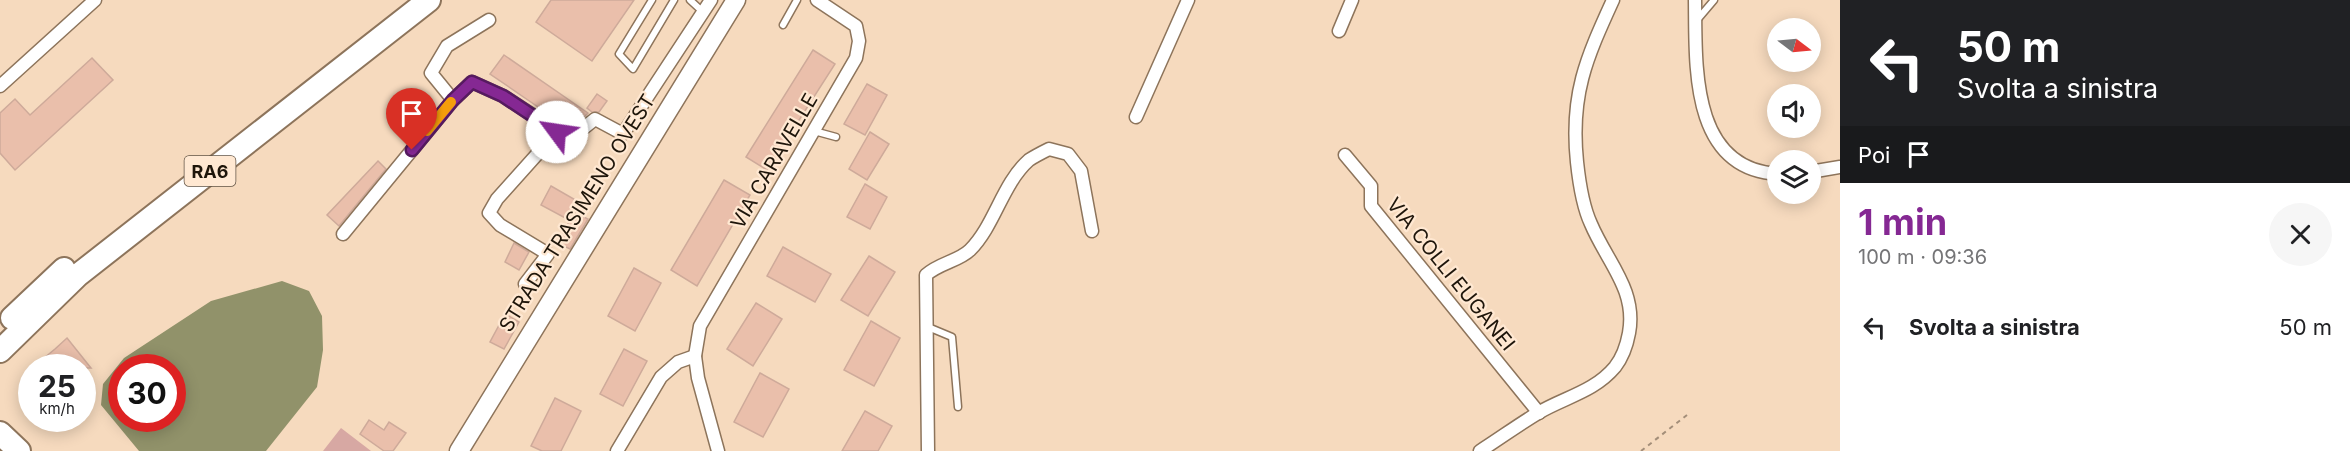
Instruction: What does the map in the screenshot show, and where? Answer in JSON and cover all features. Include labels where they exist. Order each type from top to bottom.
[{"type":"highway","name":"RA6","points":[[0,330],[39,291],[404,0]]},
{"type":"highway","name":"RA6","points":[[0,351],[78,275],[429,0]]},
{"type":"highway","points":[[0,321],[39,291]]},
{"type":"highway","points":[[0,360],[36,316]]},
{"type":"highway","points":[[0,433],[19,451]]},
{"type":"main road","name":"STRADA TRASIMENO OVEST","points":[[459,451],[736,0]]},
{"type":"street","points":[[0,86],[95,0]]},
{"type":"street","points":[[343,234],[453,100],[472,82],[481,84],[568,138],[595,119],[623,134],[711,0]]},
{"type":"street","name":"VIA CARAVELLE","points":[[718,451],[694,356],[700,326],[856,58],[859,41],[856,26],[817,0]]},
{"type":"street","points":[[1136,117],[1188,0]]},
{"type":"street","points":[[1339,31],[1352,0]]},
{"type":"street","points":[[1480,451],[1539,412],[1598,385],[1617,365],[1627,342],[1632,318],[1629,298],[1590,223],[1577,164],[1577,90],[1588,54],[1612,0]]},
{"type":"street","points":[[1695,0],[1696,76],[1701,106],[1712,131],[1725,150],[1743,165],[1767,171]]},
{"type":"street","points":[[453,100],[431,73],[447,46],[489,20]]},
{"type":"street","points":[[525,284],[548,254],[500,225],[489,213],[497,199],[557,132]]},
{"type":"street","points":[[928,451],[926,276],[936,266],[968,252],[980,237],[1017,175],[1030,160],[1049,149],[1068,154],[1081,171],[1092,231]]},
{"type":"street","name":"VIA COLLI EUGANEI","points":[[1346,155],[1371,186],[1371,206],[1539,412]]},
{"type":"street","points":[[1821,170],[1840,167]]},
{"type":"street","points":[[617,451],[661,377],[678,362],[694,356]]},
{"type":"lane","points":[[652,0],[619,54],[633,69],[674,0]]},
{"type":"lane","points":[[690,0],[703,12]]},
{"type":"lane","points":[[783,25],[797,0]]},
{"type":"lane","points":[[1696,21],[1714,0]]},
{"type":"lane","points":[[814,131],[836,136]]},
{"type":"lane","points":[[928,327],[952,337],[958,407]]},
{"type":"path","points":[[1641,451],[1686,415]]},
{"type":"shaded area","points":[[282,281],[309,291],[322,316],[323,350],[317,387],[266,451],[139,451],[123,432],[186,432],[186,354],[130,354],[211,301]]},
{"type":"shaded area","points":[[108,378],[108,413],[101,405],[103,384]]},
{"type":"shaded area","points":[[341,428],[371,451],[323,451]]},
{"type":"building","points":[[551,0],[634,0],[592,61],[536,22]]},
{"type":"building","points":[[813,50],[835,64],[767,170],[746,157]]},
{"type":"building","points":[[504,55],[588,113],[575,124],[563,117],[560,122],[490,74]]},
{"type":"building","points":[[92,58],[113,80],[15,170],[0,153],[0,113],[15,99],[30,115]]},
{"type":"building","points":[[867,84],[887,95],[865,135],[844,124]]},
{"type":"building","points":[[597,94],[607,101],[599,112],[592,112],[587,108]]},
{"type":"building","points":[[870,132],[889,144],[867,180],[849,169]]},
{"type":"building","points":[[378,161],[386,169],[339,226],[327,215]]},
{"type":"building","points":[[724,180],[750,195],[697,286],[671,270]]},
{"type":"building","points":[[865,184],[887,197],[870,229],[847,217]]},
{"type":"building","points":[[551,186],[579,202],[569,220],[541,205]]},
{"type":"building","points":[[574,212],[588,219],[570,249],[558,243]]},
{"type":"building","points":[[514,243],[529,252],[519,270],[505,262]]},
{"type":"building","points":[[783,247],[831,274],[815,302],[767,276]]},
{"type":"building","points":[[869,256],[895,272],[868,316],[841,300]]},
{"type":"building","points":[[634,268],[661,283],[635,331],[608,316]]},
{"type":"building","points":[[756,303],[782,319],[753,366],[727,349]]},
{"type":"building","points":[[505,314],[519,322],[504,349],[490,342]]},
{"type":"building","points":[[871,321],[900,338],[874,386],[844,370]]},
{"type":"building","points":[[67,338],[80,354],[49,354]]},
{"type":"building","points":[[624,349],[647,361],[623,406],[600,394]]},
{"type":"building","points":[[760,373],[789,389],[763,437],[734,422]]},
{"type":"building","points":[[555,398],[581,411],[561,451],[542,451],[531,446]]},
{"type":"building","points":[[865,411],[892,426],[878,451],[842,451]]},
{"type":"building","points":[[369,420],[384,430],[389,422],[406,433],[393,451],[384,451],[360,434]]},
{"type":"slow traffic","points":[[427,131],[451,102]]},
{"type":"route","points":[[412,150],[453,100],[472,82],[481,84],[503,96],[557,132]]}]
